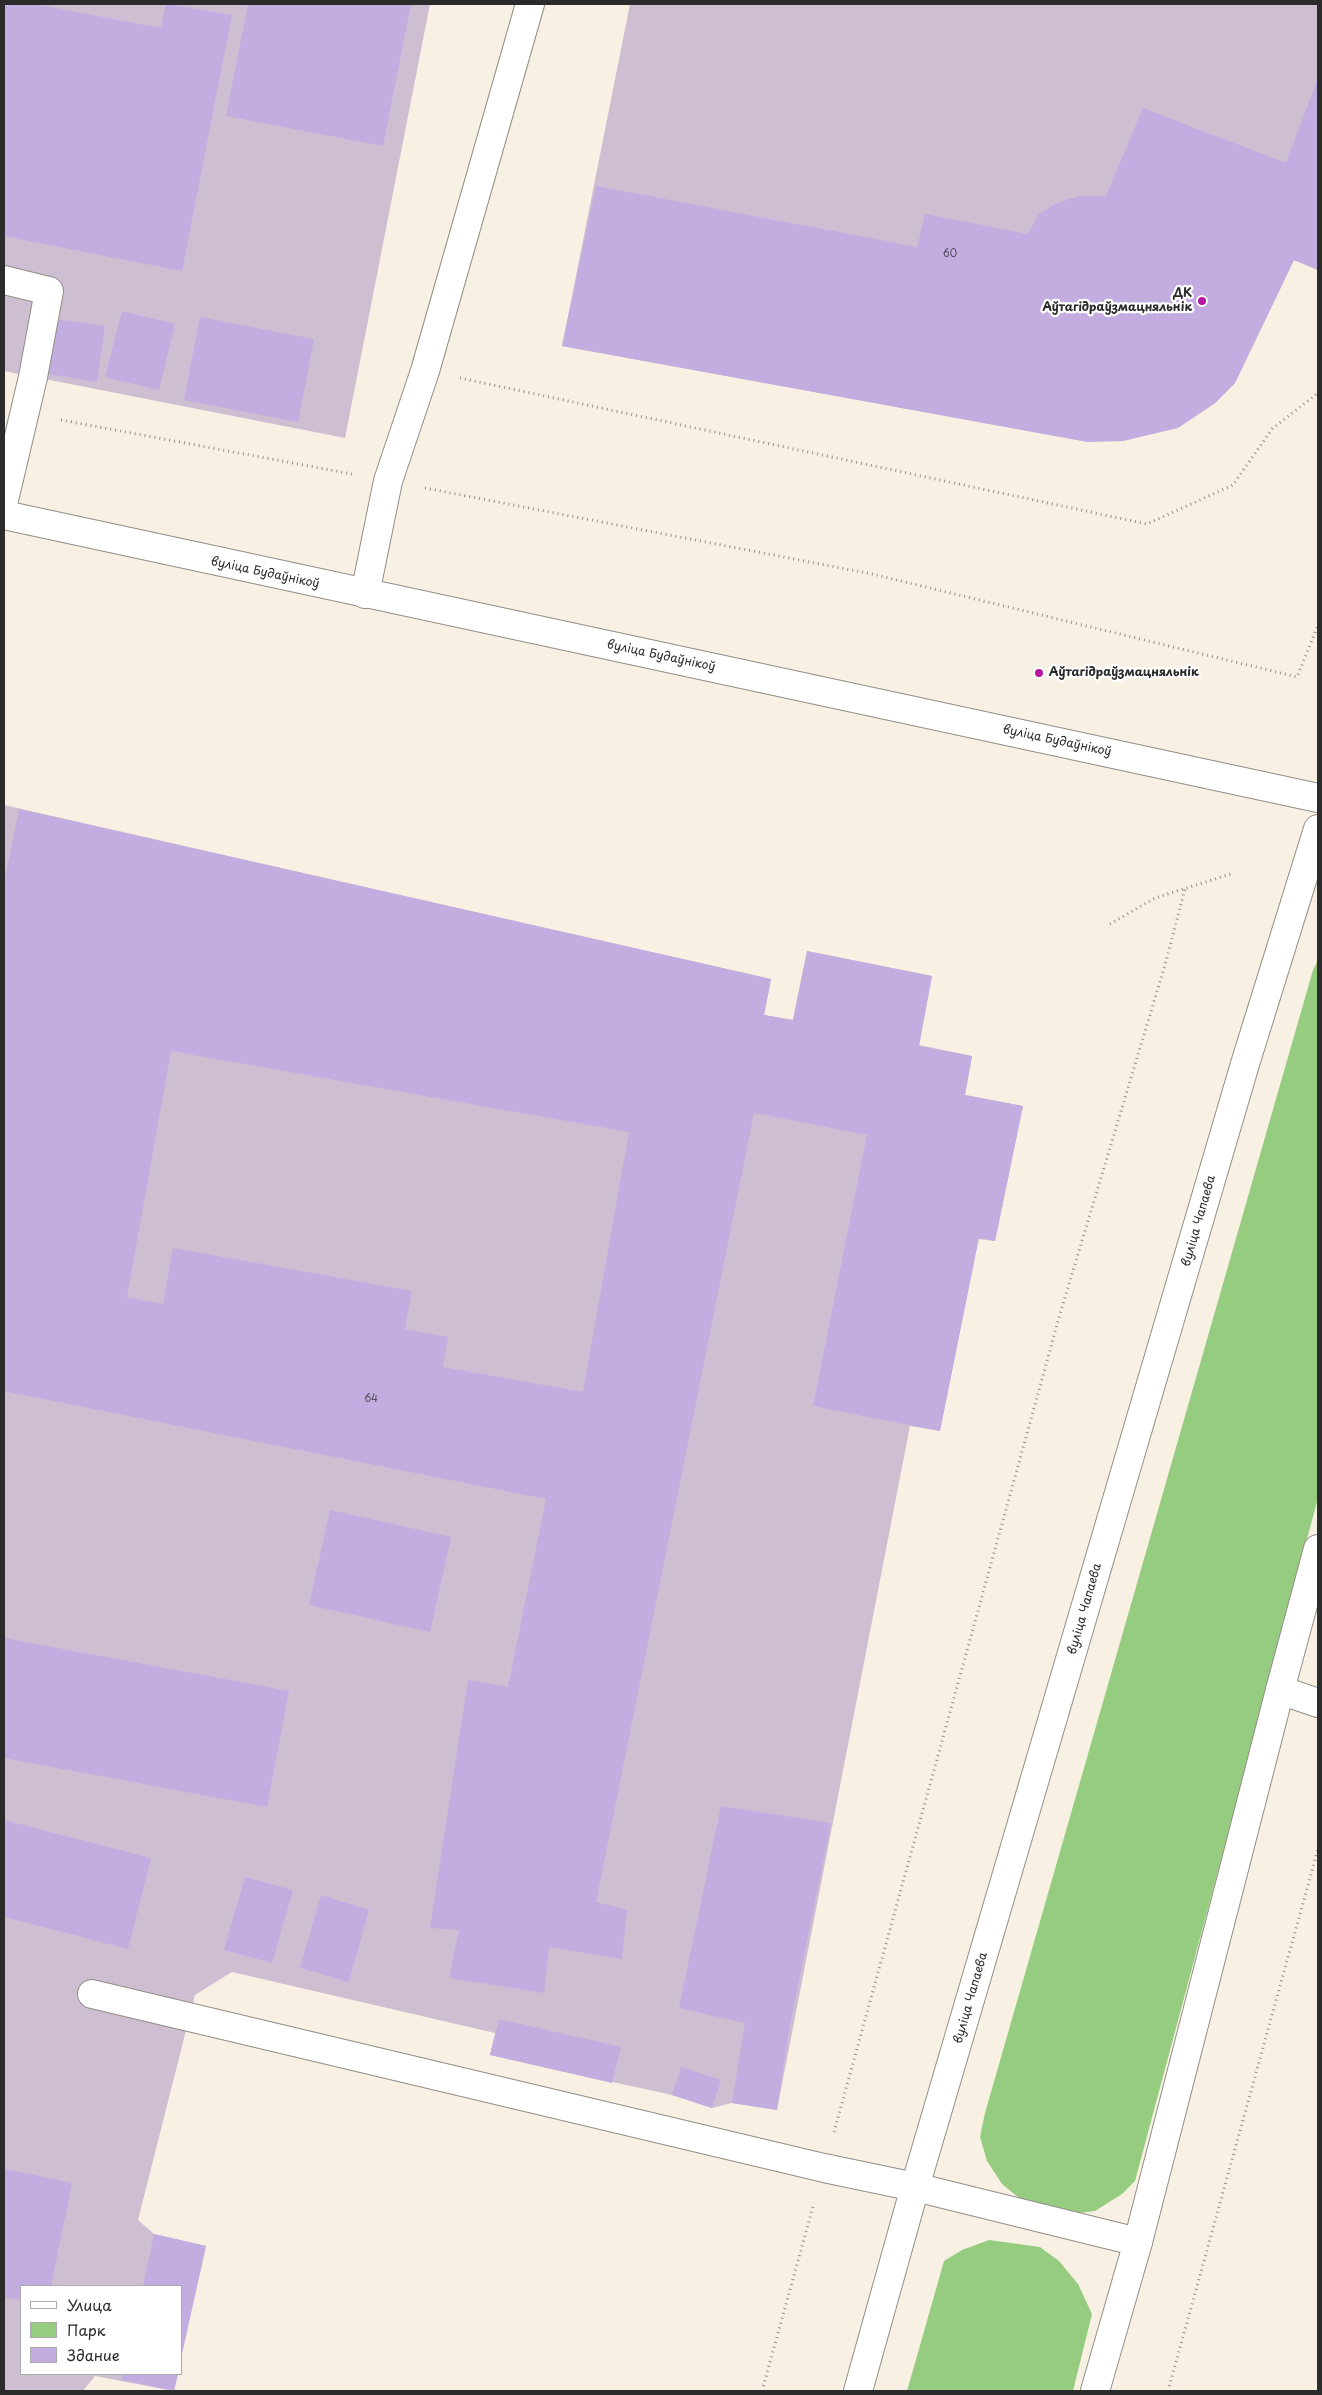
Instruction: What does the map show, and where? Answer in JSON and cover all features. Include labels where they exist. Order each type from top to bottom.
[{"type":"main road","points":[[365,594],[388,481],[425,371],[530,4]]},
{"type":"main road","points":[[4,280],[49,292],[25,414],[4,500]]},
{"type":"main road","name":"вуліца Будаўнікоў","points":[[4,515],[1318,798]]},
{"type":"main road","name":"вуліца Чапаева","points":[[858,2391],[915,2187],[1242,1074],[1318,829]]},
{"type":"main road","points":[[1095,2391],[1138,2242],[1318,1549]]},
{"type":"main road","points":[[1280,1690],[1318,1703]]},
{"type":"main road","points":[[92,1994],[190,2015],[211,2023],[824,2168],[915,2187],[1138,2242]]},
{"type":"path","points":[[425,371],[1146,524],[1233,485],[1272,429],[1318,393]]},
{"type":"path","points":[[25,414],[388,481],[872,574],[1296,677],[1318,625]]},
{"type":"path","points":[[1110,924],[1155,898],[1234,872]]},
{"type":"path","points":[[762,2391],[1060,1314],[1162,974],[1185,889]]},
{"type":"path","points":[[1168,2391],[1318,1849]]},
{"type":"shaded area","points":[[4,4],[430,4],[345,438],[4,371]]},
{"type":"shaded area","points":[[630,4],[1318,4],[1318,270],[1294,260],[1235,383],[1214,404],[1088,442],[562,346]]},
{"type":"shaded area","points":[[4,805],[771,979],[764,1015],[793,1020],[807,951],[932,976],[919,1045],[972,1056],[965,1095],[1023,1106],[995,1241],[978,1239],[940,1431],[910,1426],[777,2110],[732,2103],[712,2108],[672,2095],[490,2055],[495,2033],[232,1972],[195,1995],[138,2220],[154,2234],[206,2246],[182,2353],[182,2285],[20,2285],[20,2375],[178,2375],[174,2391],[95,2376],[83,2391],[4,2391]]},
{"type":"green space","points":[[1318,960],[1318,1498],[1135,2181],[1122,2194],[1095,2211],[1071,2214],[1024,2202],[1002,2184],[987,2161],[980,2137],[985,2113],[1313,970]]},
{"type":"green space","points":[[989,2240],[1040,2247],[1059,2261],[1078,2284],[1092,2314],[1073,2391],[907,2391],[944,2261],[962,2250]]},
{"type":"building","points":[[4,4],[35,4],[161,28],[166,4],[232,15],[182,271],[4,236]]},
{"type":"building","points":[[248,4],[411,4],[383,146],[226,116]]},
{"type":"building","points":[[1318,78],[1318,270],[1294,260],[1235,383],[1214,404],[1178,428],[1123,441],[1088,442],[562,346],[596,186],[917,247],[925,214],[1028,234],[1038,215],[1055,204],[1079,196],[1106,196],[1143,108],[1286,163]]},
{"type":"building","points":[[122,311],[175,324],[159,390],[105,377]]},
{"type":"building","points":[[200,317],[314,339],[298,422],[184,400]]},
{"type":"building","points":[[56,319],[105,326],[97,382],[48,374]]},
{"type":"building","points":[[19,809],[771,979],[764,1015],[793,1020],[807,951],[932,976],[919,1046],[972,1056],[965,1095],[1023,1106],[995,1241],[979,1238],[940,1431],[813,1406],[867,1135],[754,1113],[596,1902],[627,1910],[622,1959],[549,1947],[544,1993],[449,1978],[459,1930],[430,1928],[468,1680],[508,1687],[546,1499],[4,1391],[4,884]],"holes":[[[171,1051],[629,1132],[583,1392],[443,1367],[448,1337],[405,1329],[412,1291],[173,1248],[163,1304],[127,1297]]]},
{"type":"building","points":[[330,1510],[451,1537],[430,1632],[309,1605]]},
{"type":"building","points":[[4,1638],[289,1691],[267,1807],[4,1758]]},
{"type":"building","points":[[721,1806],[831,1823],[789,2030],[777,2110],[732,2103],[745,2023],[679,2008]]},
{"type":"building","points":[[4,1820],[151,1858],[128,1949],[4,1917]]},
{"type":"building","points":[[245,1877],[293,1890],[272,1963],[224,1950]]},
{"type":"building","points":[[321,1895],[369,1910],[349,1982],[300,1968]]},
{"type":"building","points":[[499,2019],[621,2047],[612,2083],[490,2055]]},
{"type":"building","points":[[681,2067],[721,2080],[712,2108],[672,2095]]},
{"type":"building","points":[[4,2169],[72,2183],[51,2285],[20,2285],[20,2300],[4,2297]]},
{"type":"building","points":[[154,2234],[206,2246],[182,2354],[182,2285],[143,2285]]},
{"type":"building","points":[[123,2375],[178,2375],[174,2391],[122,2380]]},
{"type":"place","name":"ДК Аўтагідраўзмацняльнік","points":[[1202,301]]},
{"type":"place","name":"Аўтагідраўзмацняльнік","points":[[1039,673]]}]
